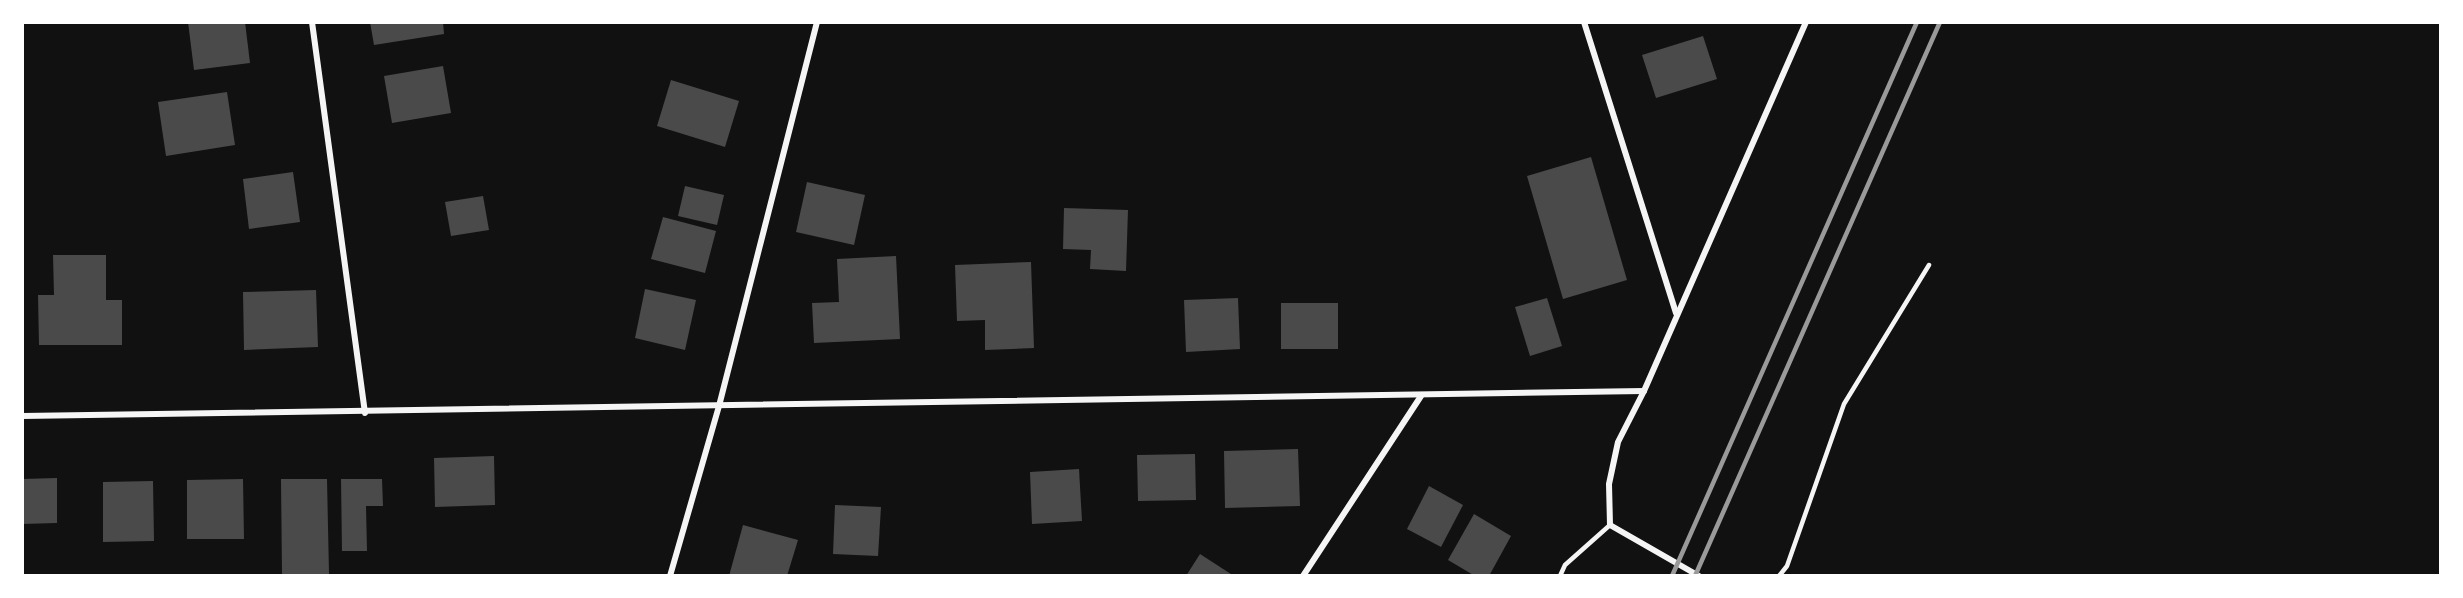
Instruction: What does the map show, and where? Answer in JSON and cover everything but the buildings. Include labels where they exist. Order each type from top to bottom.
[{"type":"street","points":[[312,22],[365,413]]},
{"type":"street","points":[[670,576],[719,406],[817,22]]},
{"type":"street","points":[[1584,22],[1677,314]]},
{"type":"street","points":[[1699,576],[1610,525],[1609,484],[1618,442],[1644,391],[1806,22]]},
{"type":"street","points":[[22,416],[365,413],[1644,391]]},
{"type":"street","points":[[1303,576],[1420,396]]},
{"type":"lane","points":[[1779,576],[1787,566],[1845,404],[1929,265]]},
{"type":"lane","points":[[1560,576],[1565,565],[1610,525]]},
{"type":"railway","points":[[1672,576],[1917,22]]},
{"type":"railway","points":[[1695,576],[1940,22]]}]
